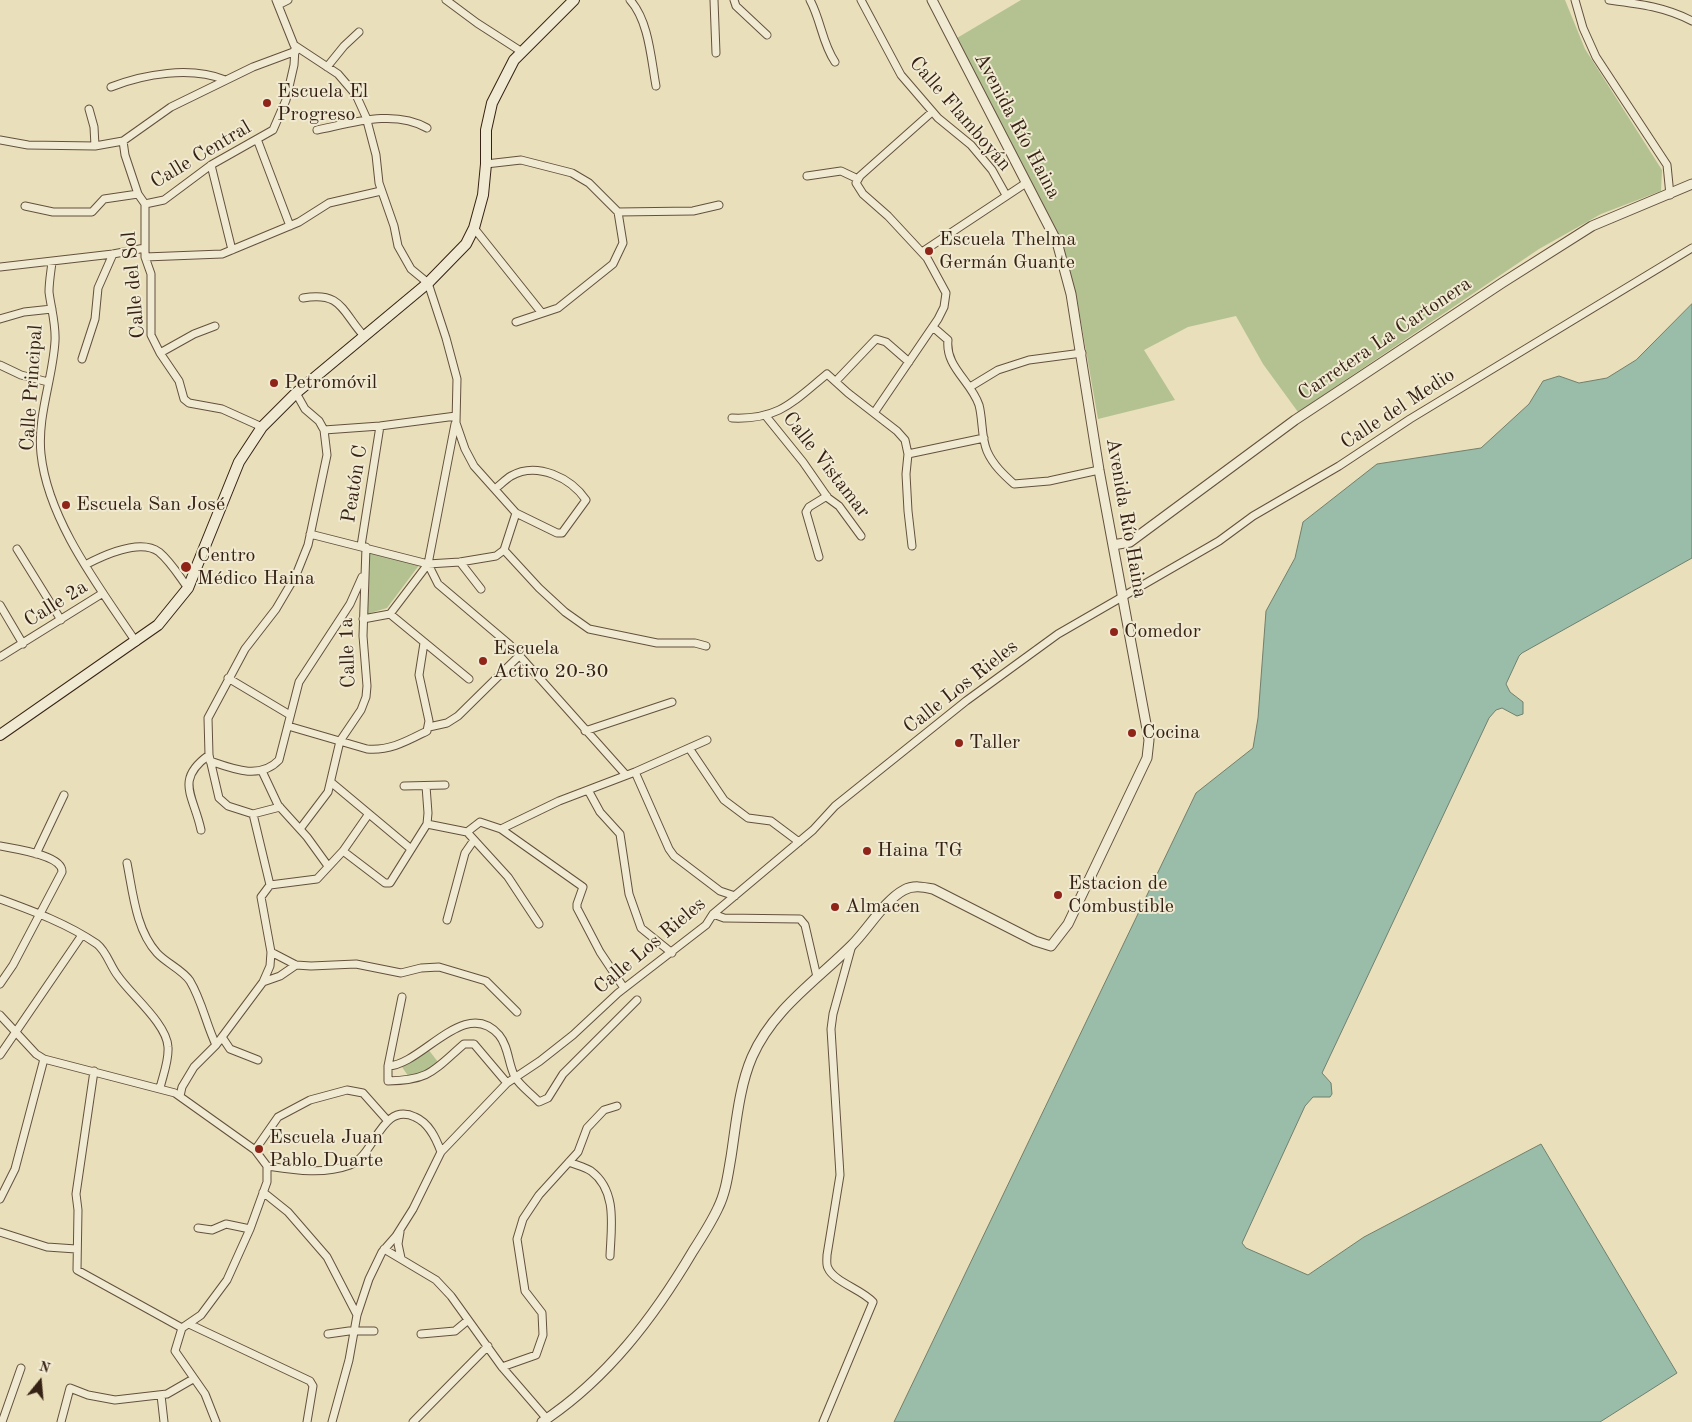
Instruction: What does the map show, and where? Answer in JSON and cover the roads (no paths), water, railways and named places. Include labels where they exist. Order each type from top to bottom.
[{"type":"main road","points":[[0,735],[158,625],[188,588],[239,462],[262,427],[296,393],[428,283],[466,244],[474,228],[483,195],[486,164],[486,130],[492,103],[514,60],[574,0]]},
{"type":"street","points":[[288,0],[277,2],[295,48],[338,74],[356,95],[368,121],[381,191],[394,226],[398,246],[411,269],[428,283],[457,379],[456,420],[428,564],[390,614],[363,619]]},
{"type":"street","points":[[446,0],[522,52]]},
{"type":"street","points":[[630,0],[637,8],[642,20],[656,86]]},
{"type":"street","points":[[714,0],[716,53]]},
{"type":"street","points":[[734,0],[736,6],[767,34]]},
{"type":"street","points":[[810,0],[816,10],[828,52],[836,62]]},
{"type":"street","name":"Calle Flamboyán","points":[[861,0],[901,75],[932,112],[971,144],[992,170],[1006,195]]},
{"type":"street","name":"Avenida Río Haina","points":[[545,1420],[572,1402],[624,1349],[651,1316],[683,1269],[718,1208],[726,1188],[744,1087],[752,1058],[776,1018],[852,944],[904,889],[920,886],[933,889],[1035,941],[1051,946],[1068,924],[1147,758],[1149,740],[1099,470],[1082,352],[1071,294],[1057,242],[932,0]]},
{"type":"street","points":[[1574,0],[1583,28],[1596,57],[1667,165],[1670,195]]},
{"type":"street","points":[[1609,0],[1656,6],[1671,10],[1692,21]]},
{"type":"street","points":[[327,67],[344,46],[359,32]]},
{"type":"street","points":[[0,140],[28,145],[95,146],[123,141],[171,107],[295,48]]},
{"type":"street","name":"Calle Central","points":[[145,204],[164,200],[211,165],[269,133],[277,124],[286,100],[295,48]]},
{"type":"street","points":[[111,87],[132,79],[181,74],[216,76],[225,80]]},
{"type":"street","points":[[88,109],[94,127],[95,146]]},
{"type":"street","points":[[874,412],[933,327],[944,306],[946,293],[922,252],[888,216],[858,189],[859,178],[932,112]]},
{"type":"street","points":[[317,130],[397,118],[427,128]]},
{"type":"street","points":[[257,139],[290,226]]},
{"type":"street","name":"Calle del Sol","points":[[123,141],[125,155],[138,194],[145,204],[145,257],[151,274],[151,334],[160,353],[179,381],[184,398],[189,403],[222,409],[262,427]]},
{"type":"street","points":[[486,164],[522,160],[572,173],[589,184],[618,212],[623,243],[613,264],[558,308],[541,312],[516,322]]},
{"type":"street","points":[[211,165],[232,250]]},
{"type":"street","points":[[807,176],[841,171],[859,178]]},
{"type":"street","points":[[922,252],[1026,183]]},
{"type":"street","name":"Carretera La Cartonera","points":[[1113,545],[1130,542],[1295,420],[1502,282],[1592,226],[1670,195],[1692,184]]},
{"type":"street","points":[[145,257],[222,254],[290,226],[330,203],[381,191]]},
{"type":"street","points":[[25,206],[53,212],[92,212],[104,199],[138,194]]},
{"type":"street","points":[[618,212],[693,211],[719,205]]},
{"type":"street","points":[[474,228],[541,312]]},
{"type":"street","points":[[0,267],[52,262],[145,248]]},
{"type":"street","name":"Calle del Medio","points":[[1122,596],[1219,541],[1254,516],[1339,466],[1418,414],[1692,248]]},
{"type":"street","points":[[82,360],[95,319],[98,288],[113,254]]},
{"type":"street","name":"Calle Principal","points":[[52,262],[49,290],[55,338],[43,416],[41,453],[57,511],[85,565],[136,642]]},
{"type":"street","points":[[303,298],[316,295],[334,299],[340,304],[364,336]]},
{"type":"street","points":[[0,319],[24,312],[52,309]]},
{"type":"street","points":[[160,353],[194,334],[215,326]]},
{"type":"street","points":[[933,327],[948,340],[947,350],[952,366],[970,387],[979,406],[987,450],[999,470],[1014,484],[1049,482],[1099,470]]},
{"type":"street","points":[[836,381],[876,340],[886,342],[909,362]]},
{"type":"street","points":[[970,387],[998,370],[1021,362],[1082,352]]},
{"type":"street","points":[[0,366],[21,375],[48,382]]},
{"type":"street","points":[[732,418],[752,418],[783,410],[827,374],[848,394],[874,412],[906,440],[908,454],[907,495],[912,546]]},
{"type":"street","points":[[280,807],[252,814],[223,803],[217,792],[210,758],[208,718],[245,649],[276,609],[296,575],[310,534],[327,455],[324,430],[319,421],[305,409],[296,393]]},
{"type":"street","name":"Calle Vistamar","points":[[765,415],[803,462],[826,496],[839,506],[861,536]]},
{"type":"street","points":[[324,430],[456,420]]},
{"type":"street","points":[[456,420],[465,449],[474,466],[516,512],[557,533],[562,533],[586,500],[580,491],[562,476],[549,472],[513,475],[496,488]]},
{"type":"street","name":"Peatón C","points":[[364,547],[380,426]]},
{"type":"street","points":[[908,454],[984,438]]},
{"type":"street","points":[[819,557],[806,512],[809,507],[826,496]]},
{"type":"street","points":[[310,534],[428,564],[460,562],[496,556],[504,550],[516,512]]},
{"type":"street","points":[[85,565],[107,553],[145,547],[157,551],[168,560],[188,588]]},
{"type":"street","name":"Calle 1a","points":[[300,829],[328,792],[332,783],[340,741],[361,710],[366,697],[368,686],[363,619],[364,547]]},
{"type":"street","points":[[17,549],[61,620]]},
{"type":"street","points":[[504,550],[539,588],[588,629],[657,643],[695,643],[706,646]]},
{"type":"street","points":[[460,562],[481,589]]},
{"type":"street","points":[[428,564],[438,584],[520,655],[626,775]]},
{"type":"street","points":[[201,830],[189,793],[189,774],[198,762],[210,758],[246,772],[262,771],[273,766],[279,760],[298,682],[350,604],[363,574]]},
{"type":"street","name":"Calle 2a","points":[[0,657],[103,593]]},
{"type":"street","name":"Calle Los Rieles","points":[[332,1422],[349,1360],[357,1315],[369,1279],[384,1249],[413,1209],[441,1152],[507,1083],[573,1035],[624,988],[706,925],[714,914],[799,842],[835,806],[966,701],[1058,634],[1122,596]]},
{"type":"street","points":[[0,605],[23,644]]},
{"type":"street","points":[[390,614],[469,679]]},
{"type":"street","points":[[288,726],[367,749],[379,750],[394,747],[427,731],[420,675],[424,643]]},
{"type":"street","points":[[428,727],[447,723],[458,716],[520,655]]},
{"type":"street","points":[[228,678],[290,715]]},
{"type":"street","points":[[586,731],[672,702]]},
{"type":"street","points":[[501,829],[559,801],[635,772],[707,740]]},
{"type":"street","points":[[689,748],[724,800],[748,818],[771,821],[799,842]]},
{"type":"street","points":[[262,771],[280,807],[323,857],[328,866]]},
{"type":"street","points":[[635,772],[669,849],[674,856],[679,862],[720,891],[735,896]]},
{"type":"street","points":[[332,783],[411,849]]},
{"type":"street","points":[[404,786],[445,785]]},
{"type":"street","points":[[343,850],[385,882],[390,883],[427,824],[426,786]]},
{"type":"street","points":[[588,790],[600,812],[620,834],[628,894],[641,928],[672,953]]},
{"type":"street","points":[[36,854],[64,795]]},
{"type":"street","points":[[252,814],[270,886]]},
{"type":"street","points":[[180,1096],[182,1087],[194,1067],[216,1045],[263,982],[270,966],[271,952],[261,896],[270,886],[317,879],[343,850],[368,814]]},
{"type":"street","points":[[467,832],[480,822],[501,829],[583,888],[576,904],[577,908],[600,952],[624,988]]},
{"type":"street","points":[[427,824],[467,832],[508,877],[539,924]]},
{"type":"street","points":[[447,920],[465,853],[474,840]]},
{"type":"street","points":[[0,846],[36,854],[60,862],[62,866],[62,872],[13,965],[0,984]]},
{"type":"street","points":[[127,863],[135,907],[150,945],[164,961],[188,978],[202,1004],[209,1030],[216,1045]]},
{"type":"street","points":[[0,898],[82,935],[102,950],[118,977],[150,1015],[166,1038],[167,1058],[160,1088]]},
{"type":"street","points":[[714,914],[724,918],[800,919],[805,925],[817,977]]},
{"type":"street","points":[[0,1055],[14,1031],[82,935]]},
{"type":"street","points":[[823,1422],[873,1302],[866,1294],[835,1276],[828,1268],[827,1256],[840,1175],[831,1029],[832,1014],[852,944]]},
{"type":"street","points":[[271,952],[296,965],[356,964],[401,973],[421,968],[439,967],[486,981],[517,1012]]},
{"type":"street","points":[[263,982],[280,976],[296,965]]},
{"type":"street","points":[[402,997],[388,1066],[388,1081],[412,1080],[427,1075],[464,1044],[470,1043],[474,1044],[507,1083]]},
{"type":"street","points":[[388,1066],[398,1066],[424,1050],[448,1031],[471,1023],[491,1028],[499,1036],[510,1057],[515,1077],[539,1102],[548,1098],[563,1074],[636,1000]]},
{"type":"street","points":[[0,1015],[44,1059],[94,1070],[160,1088],[180,1096],[255,1150],[267,1166],[267,1182],[250,1229],[227,1280],[201,1315],[182,1328],[175,1351],[205,1394],[216,1422]]},
{"type":"street","points":[[222,1037],[230,1048],[258,1060]]},
{"type":"street","points":[[0,1198],[15,1169],[44,1059]]},
{"type":"street","points":[[94,1070],[76,1194],[78,1210],[76,1249],[78,1271],[182,1328]]},
{"type":"street","points":[[255,1150],[278,1118],[310,1100],[348,1090],[363,1093],[387,1120]]},
{"type":"street","points":[[502,1367],[536,1355],[543,1335],[542,1313],[525,1291],[517,1239],[523,1218],[540,1195],[578,1152],[587,1128],[604,1110],[617,1106]]},
{"type":"street","points":[[267,1166],[306,1171],[352,1164],[367,1152],[387,1120],[397,1115],[412,1115],[425,1122],[441,1152]]},
{"type":"street","points":[[569,1162],[590,1170],[599,1179],[610,1198],[610,1256]]},
{"type":"street","points":[[263,1192],[288,1212],[327,1257],[357,1315]]},
{"type":"street","points":[[198,1228],[212,1230],[226,1224],[250,1229]]},
{"type":"street","points":[[400,1229],[398,1244],[401,1258]]},
{"type":"street","points":[[0,1232],[47,1247],[76,1249]]},
{"type":"street","points":[[384,1249],[436,1280],[451,1296],[467,1321],[545,1420]]},
{"type":"street","points":[[421,1334],[455,1330],[467,1321]]},
{"type":"street","points":[[189,1324],[310,1380],[313,1386],[307,1422]]},
{"type":"street","points":[[328,1334],[374,1330]]},
{"type":"street","points":[[413,1422],[488,1346]]},
{"type":"street","points":[[2,1422],[21,1368]]},
{"type":"street","points":[[61,1422],[70,1388],[115,1400],[167,1394],[193,1379]]},
{"type":"street","points":[[161,1394],[164,1422]]},
{"type":"place","name":"Escuela El Progreso","points":[[267,103]]},
{"type":"place","name":"Escuela Thelma Germán Guante","points":[[929,251]]},
{"type":"place","name":"Petromóvil","points":[[274,383]]},
{"type":"place","name":"Escuela San José","points":[[66,505]]},
{"type":"place","name":"Centro Médico Haina","points":[[186,567]]},
{"type":"place","name":"Comedor","points":[[1114,632]]},
{"type":"place","name":"Escuela Activo 20-30","points":[[483,661]]},
{"type":"place","name":"Cocina","points":[[1132,733]]},
{"type":"place","name":"Taller","points":[[959,743]]},
{"type":"place","name":"Haina TG","points":[[867,851]]},
{"type":"place","name":"Estacion de Combustible","points":[[1058,895]]},
{"type":"place","name":"Almacen","points":[[835,907]]},
{"type":"place","name":"Escuela Juan Pablo Duarte","points":[[259,1149]]}]
